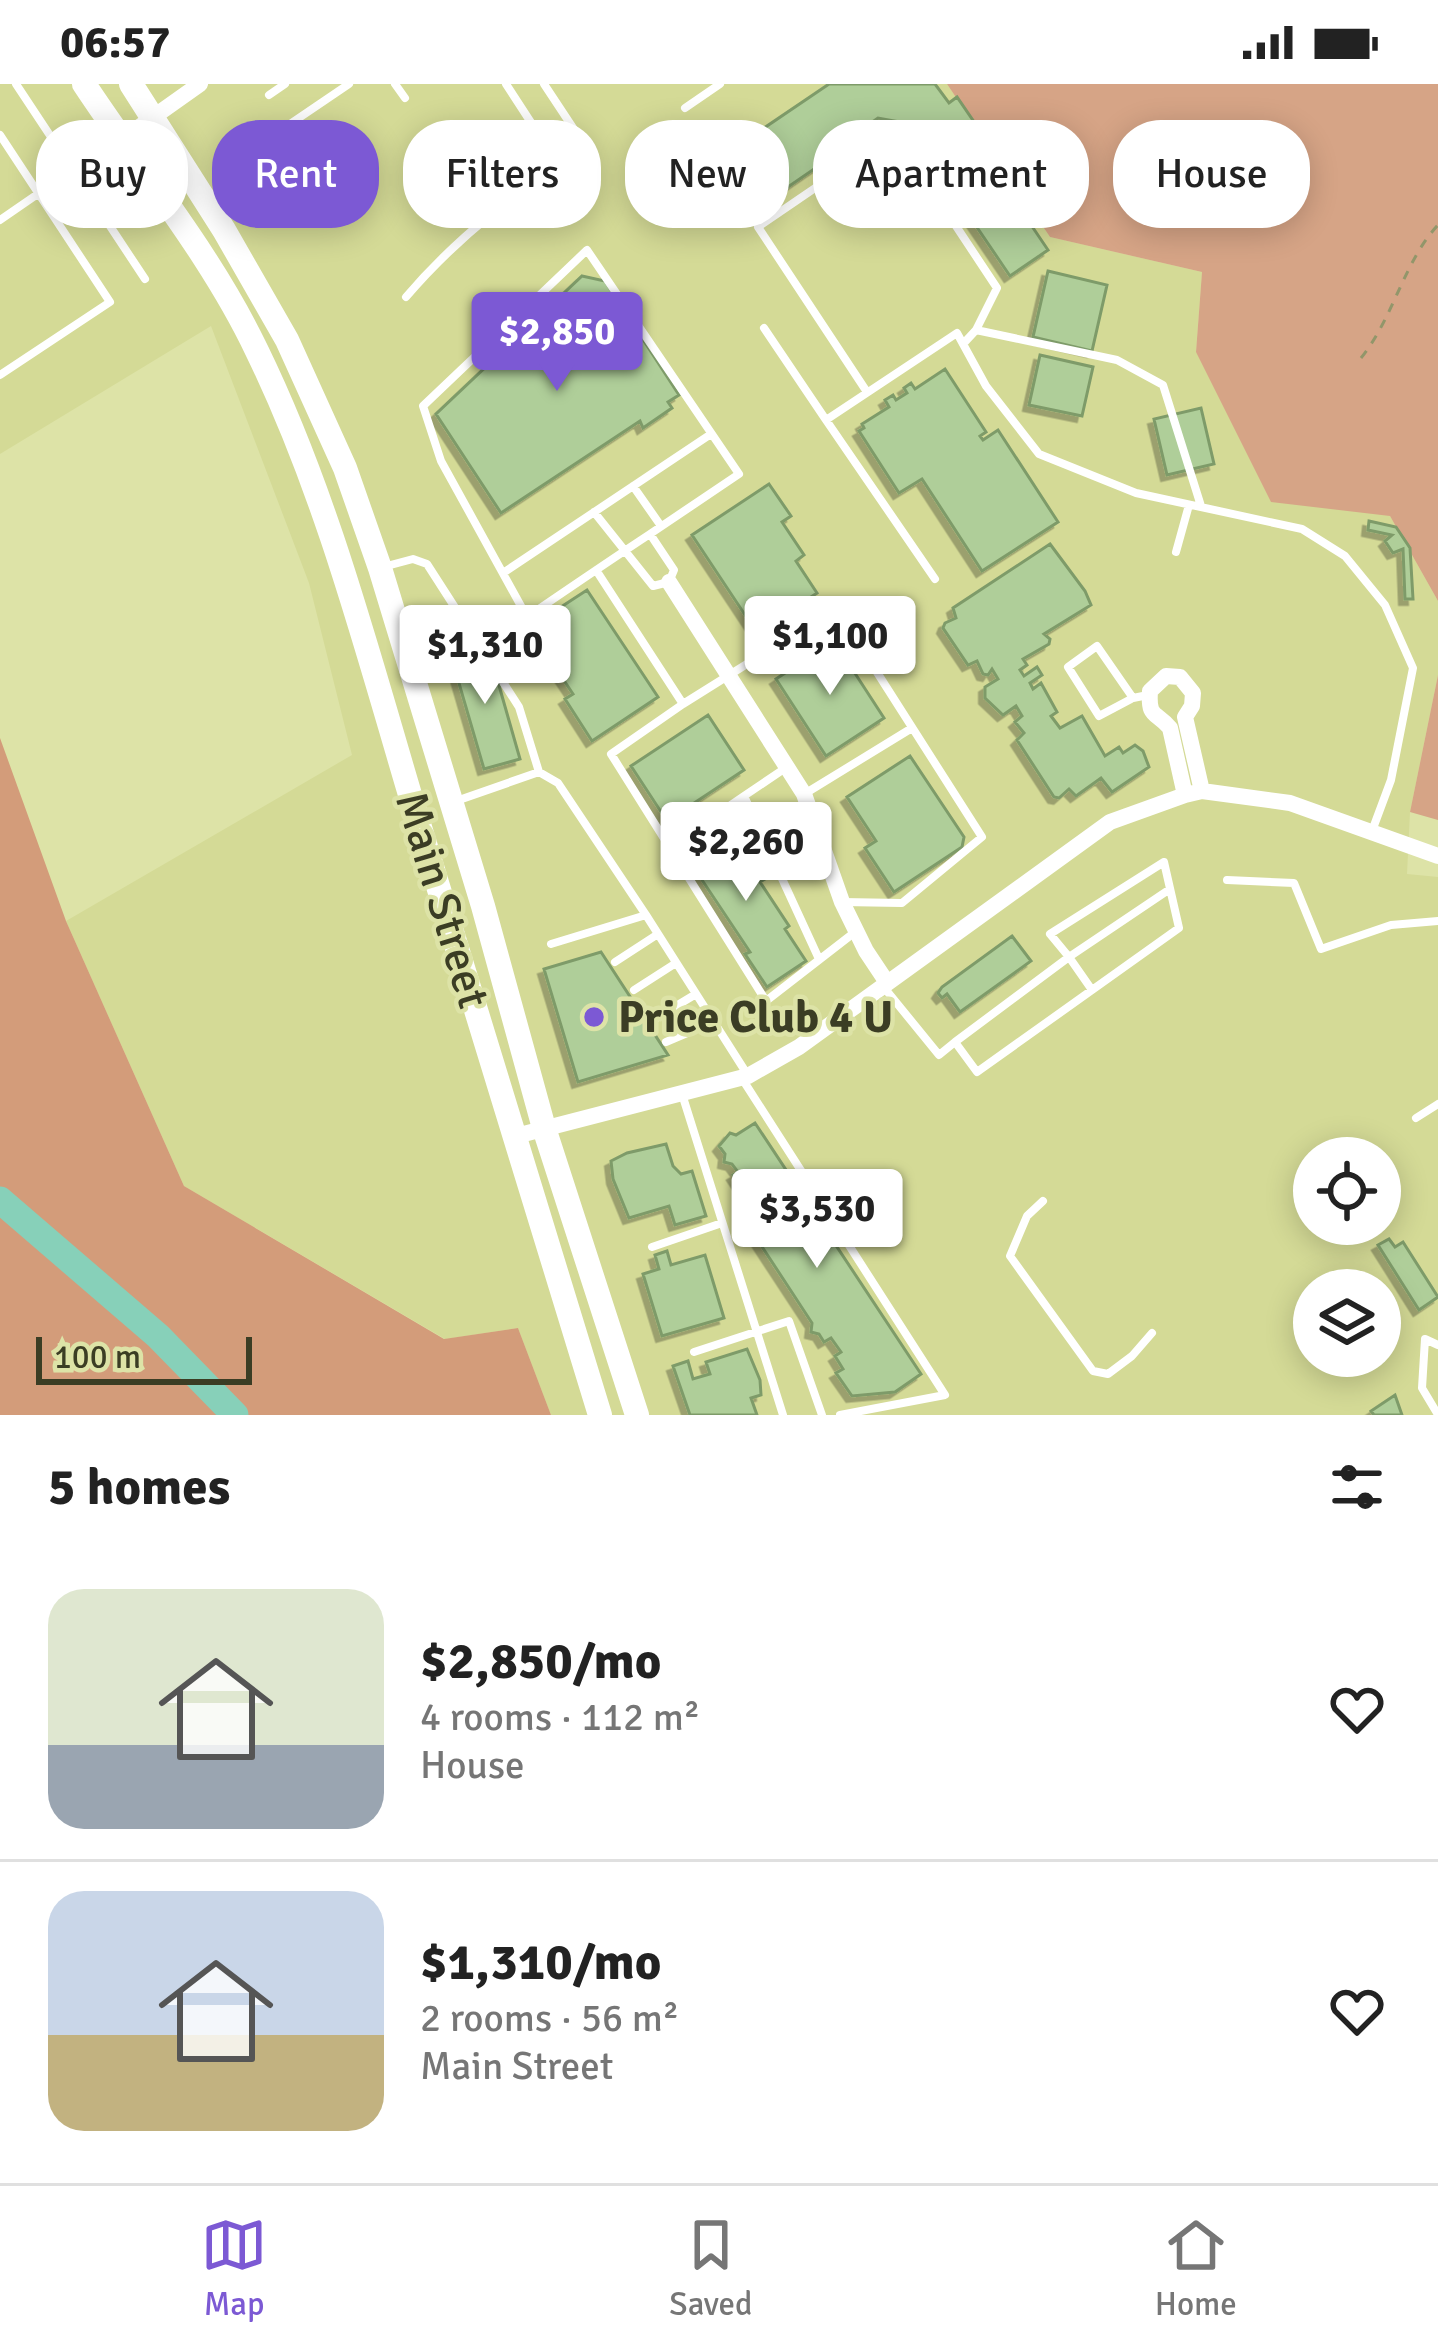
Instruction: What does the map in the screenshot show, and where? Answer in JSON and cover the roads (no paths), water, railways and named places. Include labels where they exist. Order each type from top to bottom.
[{"type":"main road","name":"Main Street","points":[[84,84],[100,120]]},
{"type":"main road","name":"Main Street","points":[[131,84],[286,340],[345,468],[452,803],[544,1128],[637,1415]]},
{"type":"main road","name":"Main Street","points":[[178,228],[205,262],[255,345],[288,417],[346,581],[600,1415]]},
{"type":"street","points":[[149,120],[200,84]]},
{"type":"street","points":[[669,583],[804,794],[842,902],[883,982]]},
{"type":"street","points":[[1166,676],[1180,677],[1190,686],[1194,699],[1185,717],[1193,793],[1171,728],[1153,715],[1141,696],[1166,676]]},
{"type":"street","points":[[512,1137],[744,1076],[799,1047],[1110,822],[1193,793],[1290,803],[1438,856]]},
{"type":"lane","points":[[16,84],[39,120]]},
{"type":"lane","points":[[269,95],[285,84]]},
{"type":"lane","points":[[296,120],[349,84]]},
{"type":"lane","points":[[395,84],[405,98]]},
{"type":"lane","points":[[506,84],[529,120]]},
{"type":"lane","points":[[544,84],[568,120]]},
{"type":"lane","points":[[685,109],[720,84]]},
{"type":"lane","points":[[0,135],[36,189]]},
{"type":"lane","points":[[867,392],[758,227],[878,145],[907,152],[997,288],[976,331],[963,344]]},
{"type":"lane","points":[[0,206],[3,218],[36,196]]},
{"type":"lane","points":[[0,375],[110,302],[61,228]]},
{"type":"lane","points":[[110,228],[145,280]]},
{"type":"lane","points":[[406,296],[474,228]]},
{"type":"lane","points":[[586,250],[740,474],[661,526],[527,617],[442,461],[423,406],[586,250]]},
{"type":"lane","points":[[764,328],[935,579]]},
{"type":"lane","points":[[976,331],[1117,360],[1163,385],[1201,507]]},
{"type":"lane","points":[[826,420],[957,333],[986,386],[1039,454],[1136,494],[1302,529],[1345,556],[1385,605],[1413,668],[1391,780],[1371,832]]},
{"type":"lane","points":[[503,573],[712,433]]},
{"type":"lane","points":[[633,486],[661,526]]},
{"type":"lane","points":[[1176,552],[1189,505]]},
{"type":"lane","points":[[594,512],[653,586],[669,583],[674,570],[650,534]]},
{"type":"lane","points":[[380,568],[413,559],[427,564],[519,707],[539,772],[558,783],[646,915],[945,1395],[841,1415]]},
{"type":"lane","points":[[596,570],[683,704]]},
{"type":"lane","points":[[842,902],[902,903],[982,837],[836,608],[610,754],[766,1001],[856,931]]},
{"type":"lane","points":[[1096,646],[1141,696],[1099,716],[1068,667],[1096,646]]},
{"type":"lane","points":[[804,794],[912,728]]},
{"type":"lane","points":[[669,847],[787,767]]},
{"type":"lane","points":[[452,803],[539,772]]},
{"type":"lane","points":[[744,796],[819,959]]},
{"type":"lane","points":[[955,1042],[977,1072],[1179,928],[1164,862],[1050,934],[1092,990]]},
{"type":"lane","points":[[1228,880],[1294,883],[1321,949],[1391,925],[1438,921]]},
{"type":"lane","points":[[883,982],[939,1055],[1069,957],[1170,889]]},
{"type":"lane","points":[[551,944],[646,915]]},
{"type":"lane","points":[[615,962],[658,934]]},
{"type":"lane","points":[[634,990],[676,963]]},
{"type":"lane","points":[[653,1020],[696,994]]},
{"type":"lane","points":[[667,1042],[713,1022]]},
{"type":"lane","points":[[682,1093],[783,1415]]},
{"type":"lane","points":[[1416,1118],[1438,1104]]},
{"type":"lane","points":[[1043,1201],[1027,1216],[1010,1256],[1093,1371],[1108,1374],[1152,1333]]},
{"type":"lane","points":[[652,1247],[722,1222]]},
{"type":"lane","points":[[694,1352],[789,1321],[822,1415]]},
{"type":"lane","points":[[1436,1413],[1422,1388],[1425,1340],[1438,1345]]},
{"type":"waterway","points":[[0,1200],[158,1336],[235,1415]]},
{"type":"place","name":"Price Club 4 U","points":[[594,1017]]}]
